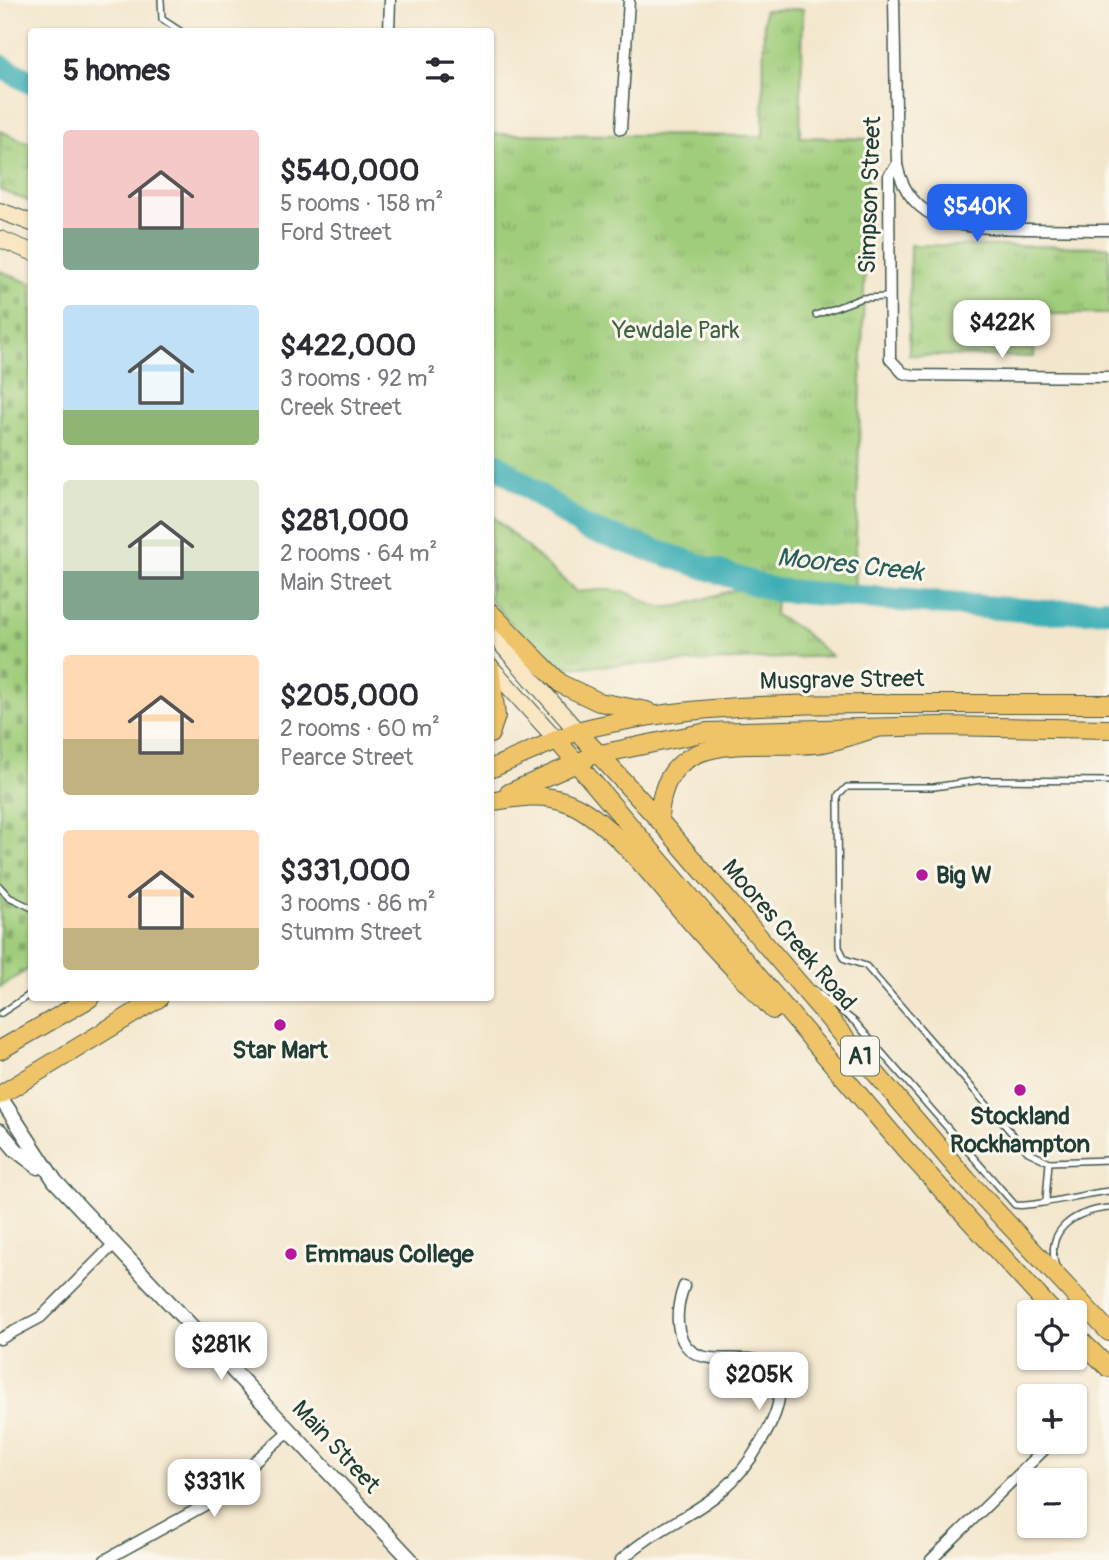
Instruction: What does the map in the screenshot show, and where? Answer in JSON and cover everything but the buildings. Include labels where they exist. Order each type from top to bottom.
[{"type":"main road","points":[[0,211],[28,222]]},
{"type":"main road","points":[[0,239],[28,250]]},
{"type":"main road","points":[[494,616],[561,684],[599,702],[661,712]]},
{"type":"main road","name":"Moores Creek Road","points":[[494,636],[659,820],[967,1180],[1109,1332]]},
{"type":"main road","name":"Moores Creek Road","points":[[494,670],[578,762],[878,1117],[1042,1300]]},
{"type":"main road","points":[[494,699],[494,722]]},
{"type":"main road","name":"Musgrave Street","points":[[494,767],[577,731],[661,712],[818,704],[1109,704]]},
{"type":"main road","points":[[659,820],[662,792],[676,768],[694,753],[717,747],[818,744],[877,728]]},
{"type":"main road","name":"Musgrave Street","points":[[600,754],[707,732],[877,728],[1109,729]]},
{"type":"main road","name":"A1","points":[[494,800],[600,754]]},
{"type":"main road","name":"A1","points":[[494,801],[525,795],[544,797],[566,802],[597,820],[724,959],[878,1117]]},
{"type":"main road","points":[[0,1050],[84,1001]]},
{"type":"main road","points":[[0,1096],[154,1001]]},
{"type":"main road","points":[[1087,1347],[1109,1368]]},
{"type":"street","points":[[390,0],[390,28]]},
{"type":"street","points":[[621,130],[629,0]]},
{"type":"street","name":"Simpson Street","points":[[894,0],[897,165],[888,175],[888,350],[897,367],[912,375],[1109,377]]},
{"type":"street","points":[[897,165],[900,180],[909,194],[935,217],[950,224],[986,228],[1109,230]]},
{"type":"street","points":[[0,1096],[55,1181]]},
{"type":"street","points":[[0,1131],[16,1150],[55,1181]]},
{"type":"street","name":"Main Street","points":[[55,1181],[411,1560]]},
{"type":"street","points":[[0,1339],[41,1317],[116,1243]]},
{"type":"street","points":[[621,1560],[699,1511],[728,1488],[753,1456],[778,1407],[779,1383],[767,1364],[757,1357],[709,1358],[695,1354],[686,1344],[680,1334],[676,1308],[684,1286]]},
{"type":"street","points":[[105,1560],[205,1506],[290,1430]]},
{"type":"street","points":[[931,1560],[1040,1454]]},
{"type":"lane","points":[[161,0],[162,19],[176,28]]},
{"type":"lane","points":[[816,315],[862,298],[888,297]]},
{"type":"lane","points":[[1109,781],[981,780],[934,787],[848,787],[838,796],[836,803],[841,953],[850,962],[866,967],[1028,1152],[1049,1162],[1109,1160]]},
{"type":"lane","points":[[0,887],[9,897],[28,906]]},
{"type":"lane","points":[[786,967],[855,1021],[1015,1205],[1025,1207],[1046,1200],[1109,1191]]},
{"type":"lane","points":[[0,1014],[28,996]]},
{"type":"lane","points":[[1046,1200],[1049,1162]]},
{"type":"lane","points":[[1060,1280],[1053,1250],[1056,1234],[1072,1219],[1086,1212],[1109,1208]]},
{"type":"green space","name":"Yewdale Park","points":[[803,9],[800,137],[869,139],[854,597],[774,590],[585,528],[494,463],[494,134],[763,136],[764,10]]},
{"type":"green space","points":[[0,131],[28,143],[28,201],[0,190]]},
{"type":"green space","points":[[910,245],[1109,247],[1109,314],[1034,314],[1034,357],[909,355]]},
{"type":"green space","points":[[0,271],[28,282],[28,970],[0,987]]},
{"type":"green space","points":[[494,518],[577,592],[618,591],[631,594],[655,606],[665,607],[679,606],[735,590],[762,589],[776,594],[775,615],[800,629],[831,656],[550,668],[494,604]]},
{"type":"waterway","name":"Moores Creek","points":[[0,66],[28,81]]},
{"type":"waterway","name":"Moores Creek","points":[[494,463],[585,528],[774,590],[1046,612],[1109,610]]},
{"type":"place","name":"Big W","points":[[922,875]]},
{"type":"place","name":"Star Mart","points":[[280,1025]]},
{"type":"place","name":"Stockland Rockhampton","points":[[1020,1090]]},
{"type":"place","name":"Emmaus College","points":[[291,1254]]}]
